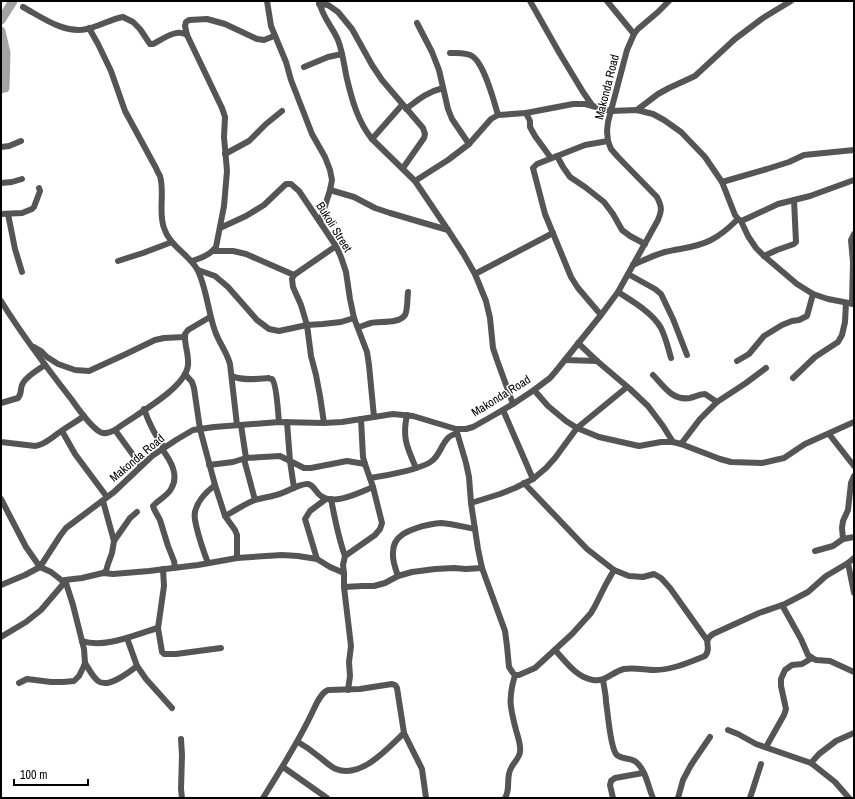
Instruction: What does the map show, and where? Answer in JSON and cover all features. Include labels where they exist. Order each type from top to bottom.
[{"type":"street","points":[[267,1],[274,36],[286,62],[291,80],[312,134],[325,157],[330,170],[332,180],[320,222]]},
{"type":"street","points":[[530,1],[560,54],[592,105]]},
{"type":"street","points":[[608,1],[634,34]]},
{"type":"street","name":"Makonda Road","points":[[1,585],[25,576],[40,567],[66,528],[105,499],[152,456],[186,433],[193,430],[279,422],[324,423],[393,414],[407,415],[457,431],[473,427],[503,410],[550,378],[618,292],[661,213],[661,204],[656,197],[612,149],[608,141],[607,131],[627,50],[634,34],[669,1]]},
{"type":"street","points":[[637,110],[658,94],[695,76],[727,46],[763,18],[791,1]]},
{"type":"street","points":[[319,3],[323,15],[337,40],[342,54],[347,81],[361,122],[372,139],[415,181],[463,253],[475,274],[486,301],[496,360],[513,404]]},
{"type":"street","points":[[319,3],[328,5],[338,12],[352,29],[382,80],[423,128],[424,138],[402,168]]},
{"type":"street","points":[[23,7],[45,20],[69,29],[80,30],[89,28],[123,17],[133,22],[150,44],[153,44],[175,33],[183,33],[187,35]]},
{"type":"street","points":[[192,261],[204,257],[216,247],[226,195],[228,171],[224,137],[225,117],[187,35],[185,26],[186,22],[189,20],[207,19],[225,24],[257,39],[264,40],[274,36]]},
{"type":"street","points":[[417,23],[432,52],[439,70],[448,109],[452,119],[469,144]]},
{"type":"street","points":[[89,28],[111,70],[125,111],[160,176],[162,220],[167,236],[192,261],[198,270],[210,317],[218,340],[228,357],[245,459],[255,500]]},
{"type":"street","points":[[450,53],[467,54],[474,57],[489,86],[498,115]]},
{"type":"street","points":[[304,67],[328,57],[342,54]]},
{"type":"street","points":[[372,139],[404,107],[426,94],[443,88]]},
{"type":"street","points":[[415,181],[448,160],[469,144],[491,119],[498,115],[526,113],[573,104],[592,105],[611,110],[637,110],[653,114],[681,132],[705,157],[722,182],[735,215],[740,220],[756,248],[764,256],[797,284],[813,294],[850,303]]},
{"type":"street","points":[[225,154],[249,141],[282,111]]},
{"type":"street","points":[[526,113],[530,121],[530,127],[535,136],[570,177],[586,187],[604,202],[622,230],[645,244]]},
{"type":"street","points":[[1,148],[20,141]]},
{"type":"street","points":[[601,315],[578,288],[571,277],[545,214],[533,170],[537,164],[585,145],[608,141]]},
{"type":"street","points":[[722,182],[789,162],[804,155],[853,150],[854,143]]},
{"type":"street","points":[[1,183],[22,179]]},
{"type":"street","points":[[634,265],[666,252],[697,246],[712,240],[740,220],[748,218],[778,204],[810,196],[854,181]]},
{"type":"street","name":"Bukoli Street","points":[[220,228],[246,216],[264,204],[286,184],[291,184],[298,191],[336,246],[341,257],[346,272],[354,318],[367,352],[374,417]]},
{"type":"street","points":[[22,272],[4,214],[22,213],[32,209],[40,188]]},
{"type":"street","points":[[330,190],[354,197],[375,208],[448,230]]},
{"type":"street","points":[[764,256],[796,242],[794,200]]},
{"type":"street","points":[[475,274],[552,233]]},
{"type":"street","points":[[793,378],[815,357],[838,342],[842,335],[850,303],[853,262],[851,240],[854,234]]},
{"type":"street","points":[[118,261],[172,242]]},
{"type":"street","points":[[324,423],[319,389],[311,356],[307,325],[301,305],[293,287],[292,279],[294,275],[336,246]]},
{"type":"street","points":[[213,251],[233,251],[246,254],[294,275]]},
{"type":"street","points":[[198,270],[215,276],[228,287],[256,320],[269,330],[279,331],[307,325],[341,322],[354,318]]},
{"type":"street","points":[[628,274],[661,294],[674,319],[687,355]]},
{"type":"street","points":[[358,327],[371,323],[392,322],[402,318],[406,310],[408,292]]},
{"type":"street","points":[[618,292],[650,315],[660,327],[667,342],[671,358]]},
{"type":"street","points":[[737,361],[749,354],[764,336],[782,325],[807,316],[813,294]]},
{"type":"street","points":[[1,301],[32,347],[84,416],[102,433],[107,433],[114,430],[144,410],[168,392],[182,379],[188,366],[185,334],[188,330],[210,317]]},
{"type":"street","points":[[1,316],[7,312]]},
{"type":"street","points":[[32,347],[39,350],[58,364],[74,370],[89,371],[155,340],[185,337]]},
{"type":"street","points":[[578,343],[648,406],[673,442]]},
{"type":"street","points":[[564,360],[597,361]]},
{"type":"street","points":[[1,403],[18,398],[23,383],[45,365]]},
{"type":"street","points":[[681,444],[700,419],[716,402],[766,368]]},
{"type":"street","points":[[185,374],[192,382],[194,388],[200,430],[225,516],[237,535],[237,558]]},
{"type":"street","points":[[653,375],[674,396],[679,398],[688,398],[706,394],[716,402]]},
{"type":"street","points":[[232,376],[242,379],[271,379],[273,381],[276,395],[279,422]]},
{"type":"street","points":[[471,503],[500,494],[533,479],[555,458],[576,428],[627,387]]},
{"type":"street","points":[[534,390],[548,406],[566,421],[576,428],[599,437],[639,446],[661,442],[673,442],[732,462],[762,464],[784,458],[805,444],[854,422]]},
{"type":"street","points":[[144,410],[150,426],[170,461],[174,472],[174,484],[171,490],[153,506],[160,520],[175,567]]},
{"type":"street","points":[[503,410],[533,479]]},
{"type":"street","points":[[407,415],[404,436],[416,468]]},
{"type":"street","points":[[1,442],[39,446],[84,416]]},
{"type":"street","points":[[345,556],[375,535],[380,529],[382,523],[373,487],[363,457],[361,419]]},
{"type":"street","points":[[287,422],[294,488]]},
{"type":"street","points":[[62,430],[75,454],[105,499],[114,541],[106,571],[103,573]]},
{"type":"street","points":[[114,430],[142,466]]},
{"type":"street","points":[[370,478],[429,464],[434,460],[444,442],[457,431],[469,477],[471,503],[482,568],[504,631],[509,667],[515,675],[519,676],[535,668],[572,634],[591,613],[614,570]]},
{"type":"street","points":[[829,434],[854,466]]},
{"type":"street","points":[[209,465],[245,459],[280,456],[297,466],[304,468],[347,461],[365,464]]},
{"type":"street","points":[[843,539],[843,521],[848,510],[851,483],[854,476]]},
{"type":"street","points":[[524,483],[587,549],[614,570],[629,576],[643,577],[654,574],[661,578],[670,588],[707,640],[708,651],[705,656],[679,666],[656,670],[631,668],[623,669],[602,680],[593,680],[585,678],[577,672],[555,650]]},
{"type":"street","points":[[225,516],[255,500],[274,496],[308,484],[312,486],[320,496],[328,499],[347,498],[373,487]]},
{"type":"street","points":[[208,563],[201,548],[195,513],[197,505],[205,493],[215,485]]},
{"type":"street","points":[[1,499],[26,548],[40,567],[51,572],[64,581],[103,573],[130,573],[237,558],[282,555],[317,559],[344,573]]},
{"type":"street","points":[[328,499],[345,556],[343,565],[344,587],[351,646],[348,690]]},
{"type":"street","points":[[317,559],[305,519],[310,512],[328,499]]},
{"type":"street","points":[[114,541],[130,518],[137,512]]},
{"type":"street","points":[[398,576],[393,562],[393,552],[394,544],[400,536],[410,530],[441,523],[475,529]]},
{"type":"street","points":[[815,551],[833,546],[843,539],[854,537]]},
{"type":"street","points":[[707,640],[713,634],[782,605],[808,592],[826,576],[854,558]]},
{"type":"street","points":[[848,563],[854,593]]},
{"type":"street","points":[[344,587],[374,586],[412,572],[435,569],[482,568]]},
{"type":"street","points":[[163,569],[164,586],[158,628],[160,648],[162,652],[164,654],[176,654],[220,648]]},
{"type":"street","points":[[1,637],[26,622],[41,610],[64,581]]},
{"type":"street","points":[[19,683],[27,679],[51,682],[74,681],[81,672],[85,662],[84,649],[73,605],[64,581]]},
{"type":"street","points":[[782,605],[808,654],[812,658],[816,660],[830,660],[854,672]]},
{"type":"street","points":[[82,641],[88,643],[101,643],[127,638],[158,628]]},
{"type":"street","points":[[127,638],[138,666],[146,679],[172,708]]},
{"type":"street","points":[[766,746],[786,709],[781,686],[781,679],[785,670],[792,665],[802,664],[812,658]]},
{"type":"street","points":[[85,662],[95,678],[99,682],[104,683],[111,682],[138,666]]},
{"type":"street","points":[[505,798],[509,789],[509,774],[519,756],[520,751],[510,704],[510,695],[515,675]]},
{"type":"street","points":[[602,680],[614,750],[618,756],[631,759],[640,766],[653,798]]},
{"type":"street","points":[[263,798],[298,742],[324,692],[328,690],[360,689],[392,684],[395,685],[398,693],[400,715],[404,733],[422,769],[426,798]]},
{"type":"street","points":[[728,730],[756,744],[766,746],[811,763],[835,782],[850,798]]},
{"type":"street","points":[[298,742],[336,769],[352,771],[363,768],[372,762],[404,733]]},
{"type":"street","points":[[811,763],[819,754],[836,741],[854,734]]},
{"type":"street","points":[[678,798],[691,765],[710,737]]},
{"type":"street","points":[[181,739],[182,798]]},
{"type":"street","points":[[750,798],[761,764]]},
{"type":"street","points":[[283,767],[327,798]]},
{"type":"street","points":[[613,798],[610,785],[611,781],[615,778],[643,773]]},
{"type":"waterway","points":[[1,20],[13,1]]},
{"type":"waterway","points":[[1,31],[6,53],[5,88],[1,89]]}]
